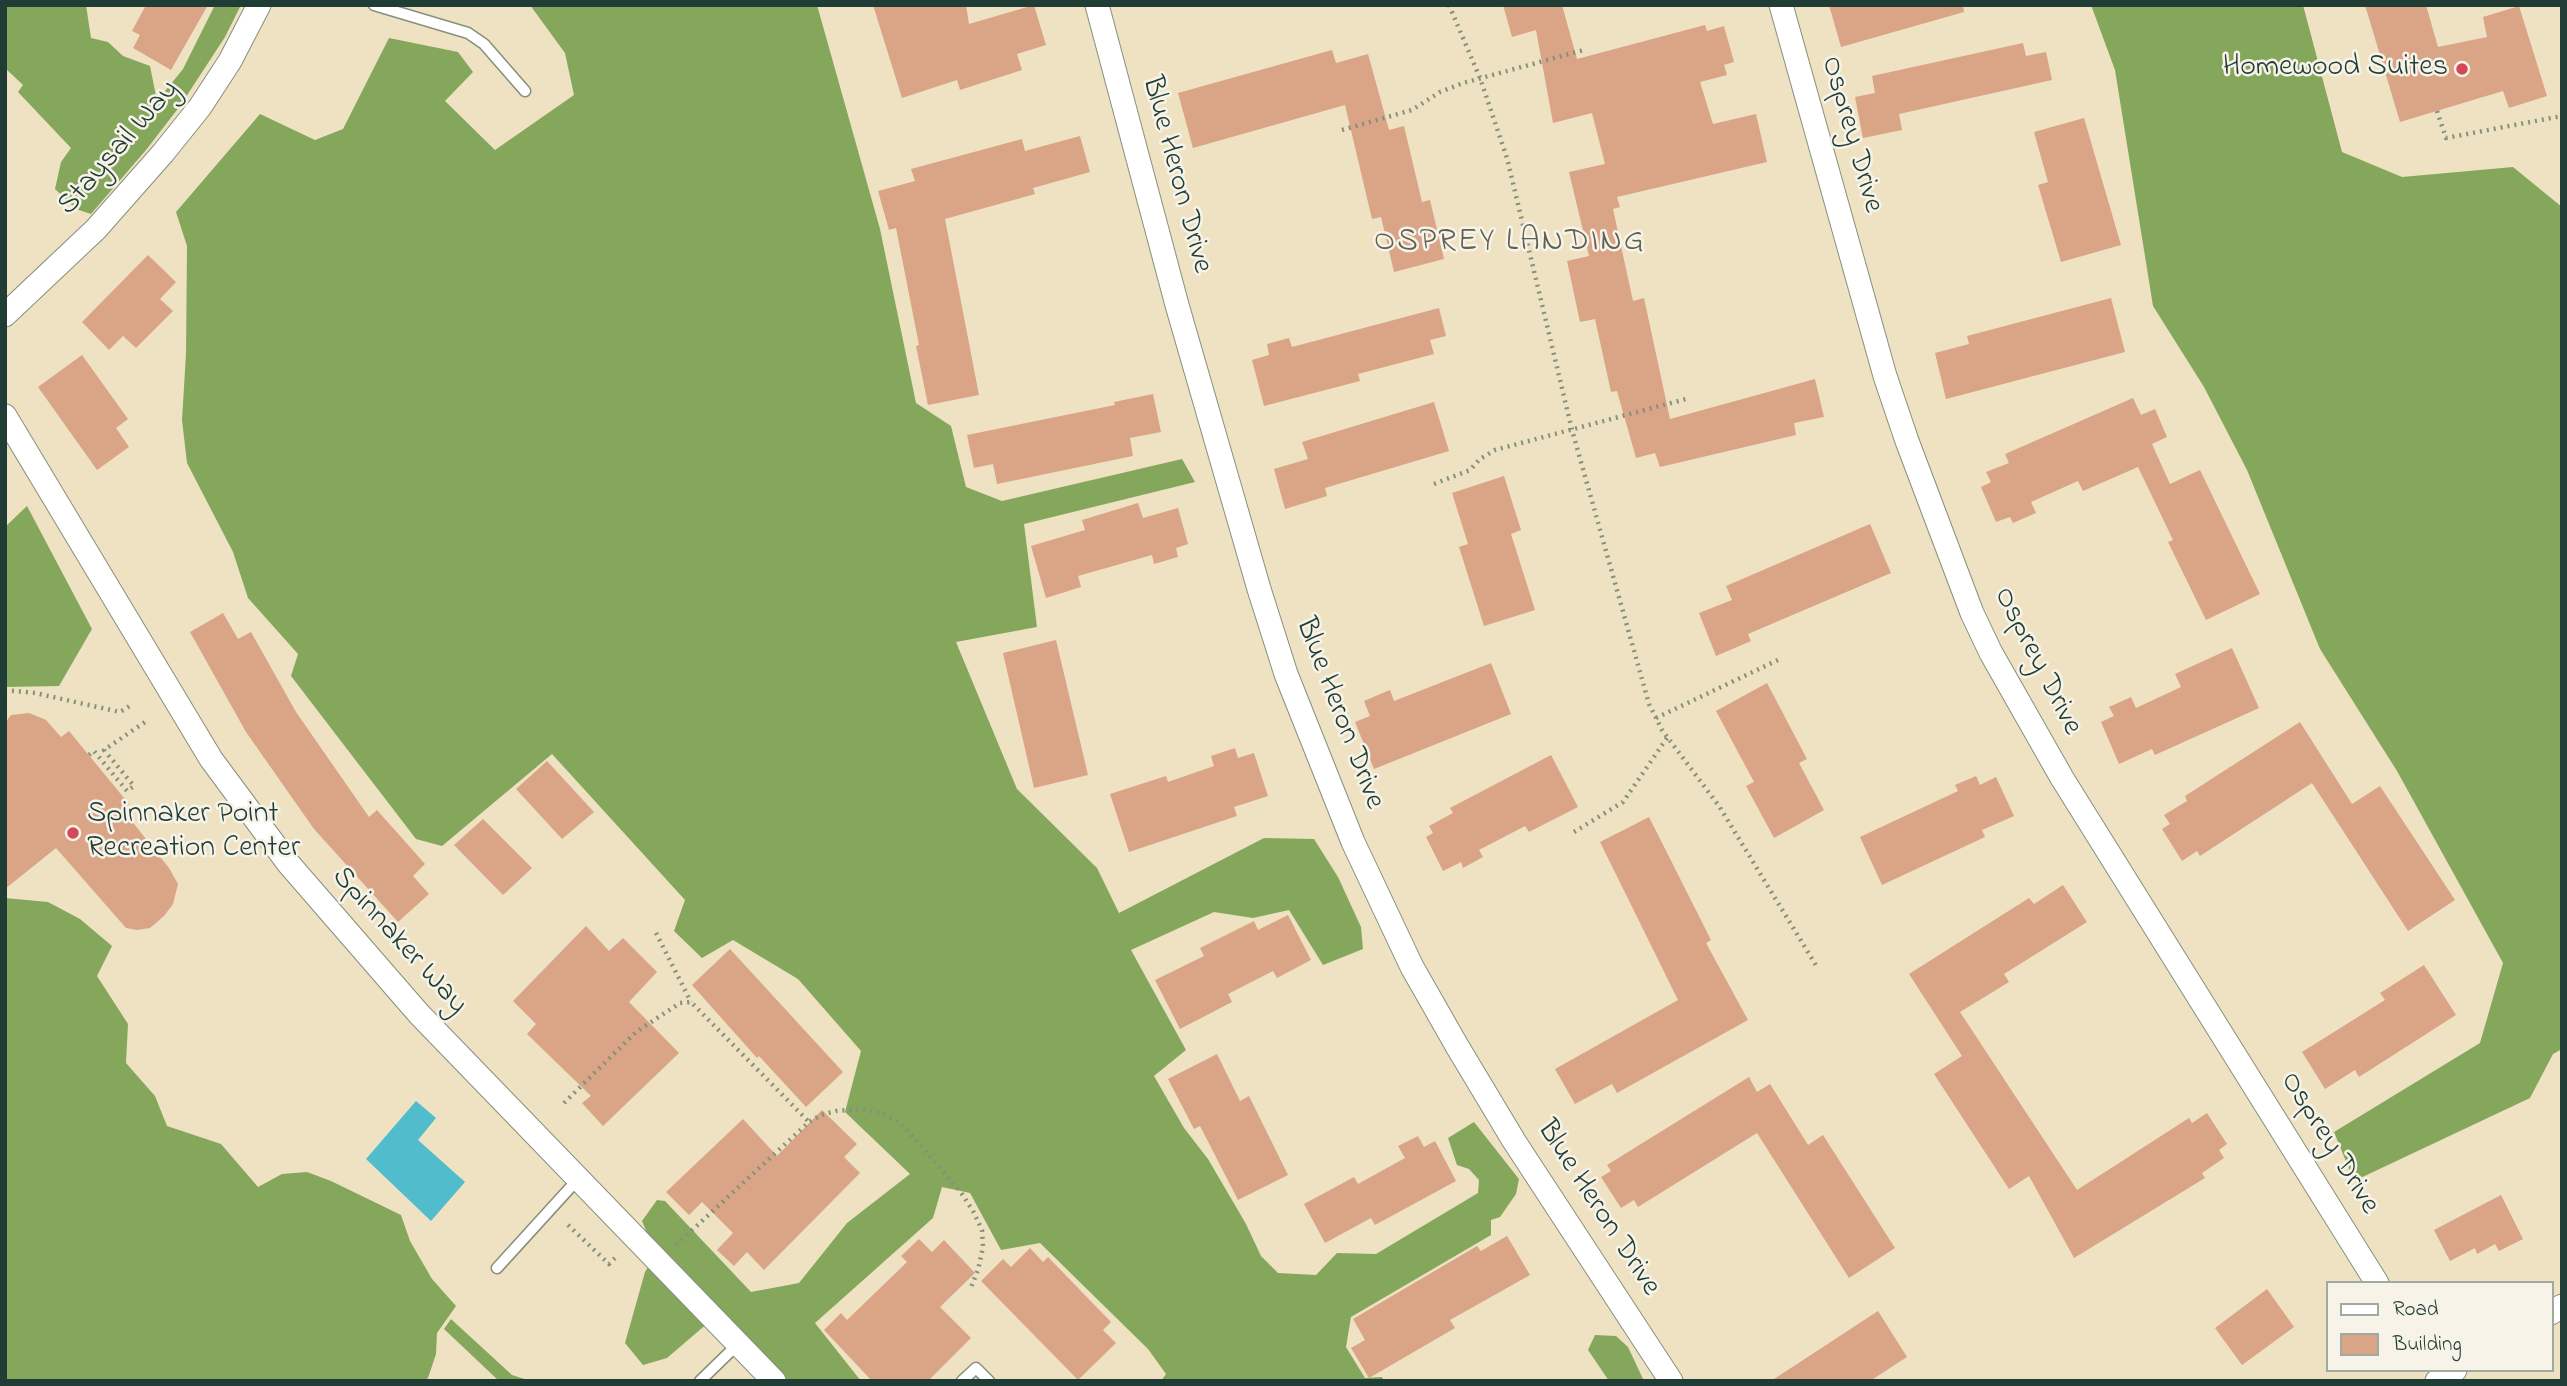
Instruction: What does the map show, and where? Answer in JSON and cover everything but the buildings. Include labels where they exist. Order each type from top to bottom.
[{"type":"street","name":"Staysail Way","points":[[5,315],[96,229],[163,153],[200,107],[230,61],[259,5]]},
{"type":"street","name":"Blue Heron Drive","points":[[1097,5],[1177,305],[1259,589],[1286,674],[1353,842],[1412,967],[1457,1045],[1514,1141],[1671,1381]]},
{"type":"street","name":"Osprey Drive","points":[[1781,5],[1885,376],[1906,440],[1990,653],[2068,789],[2376,1281]]},
{"type":"street","name":"Spinnaker Way","points":[[5,416],[175,702],[248,812],[288,863],[419,1014],[774,1381]]},
{"type":"lane","points":[[374,5],[468,33],[484,44],[525,91]]},
{"type":"lane","points":[[497,1268],[578,1180]]},
{"type":"lane","points":[[700,1381],[738,1344]]},
{"type":"lane","points":[[962,1381],[976,1368],[989,1381]]},
{"type":"path","points":[[1449,5],[1480,78],[1507,158],[1572,430],[1649,704],[1667,737],[1719,806],[1817,967]]},
{"type":"path","points":[[1342,130],[1412,110],[1440,92],[1480,78],[1584,50]]},
{"type":"path","points":[[2437,111],[2446,138],[2562,116]]},
{"type":"path","points":[[1434,484],[1470,470],[1494,450],[1686,399]]},
{"type":"path","points":[[1656,718],[1778,660]]},
{"type":"path","points":[[5,690],[120,712],[133,704]]},
{"type":"path","points":[[89,755],[94,751],[127,791],[134,786],[104,750],[145,722]]},
{"type":"path","points":[[1574,832],[1623,802],[1667,737]]},
{"type":"path","points":[[656,933],[680,985],[691,1002],[809,1122]]},
{"type":"path","points":[[564,1103],[636,1032],[672,1007],[691,1002]]},
{"type":"path","points":[[680,1241],[809,1122],[821,1115],[851,1108],[881,1113],[896,1120],[907,1130],[960,1191],[982,1230],[980,1259],[970,1290]]},
{"type":"path","points":[[568,1225],[609,1264],[624,1249]]},
{"type":"green space","points":[[5,5],[86,5],[91,38],[108,42],[123,56],[150,66],[157,101],[183,69],[215,5],[241,5],[225,37],[180,106],[91,214],[76,209],[55,189],[61,162],[71,148],[18,92],[23,85],[5,68]]},
{"type":"green space","points":[[530,5],[817,5],[880,229],[916,403],[951,426],[966,487],[1002,501],[1182,459],[1195,482],[1024,524],[1037,627],[956,642],[1017,789],[1097,868],[1119,913],[1264,838],[1314,839],[1338,877],[1361,927],[1363,949],[1323,965],[1289,910],[1253,918],[1214,912],[1131,950],[1186,1050],[1154,1076],[1184,1128],[1208,1159],[1246,1224],[1261,1256],[1278,1273],[1316,1275],[1337,1253],[1376,1254],[1478,1193],[1479,1180],[1469,1169],[1457,1165],[1448,1138],[1474,1122],[1519,1179],[1516,1194],[1500,1217],[1491,1220],[1491,1235],[1351,1317],[1346,1347],[1365,1378],[1382,1377],[1384,1381],[1161,1381],[1166,1374],[1148,1349],[1040,1243],[1001,1250],[970,1193],[942,1187],[933,1218],[815,1323],[861,1381],[785,1381],[716,1316],[667,1358],[643,1365],[625,1343],[645,1272],[656,1254],[642,1221],[657,1200],[665,1201],[751,1292],[799,1283],[847,1223],[910,1174],[845,1112],[861,1051],[798,979],[733,940],[702,958],[674,931],[685,900],[552,754],[442,846],[416,839],[291,676],[298,654],[248,598],[233,552],[187,463],[182,420],[186,354],[187,246],[176,212],[260,114],[315,140],[343,129],[389,38],[458,52],[473,72],[445,101],[495,150],[574,95],[565,53]]},
{"type":"green space","points":[[2091,5],[2303,5],[2342,152],[2402,177],[2513,167],[2562,207],[2562,1049],[2553,1054],[2530,1098],[2354,1181],[2334,1132],[2480,1043],[2503,963],[2397,771],[2320,649],[2247,470],[2204,387],[2153,306],[2115,70]]},
{"type":"green space","points":[[27,506],[92,629],[59,686],[5,687],[5,527]]},
{"type":"green space","points":[[5,898],[48,902],[80,919],[112,946],[97,976],[128,1024],[126,1063],[155,1096],[167,1126],[221,1144],[258,1187],[282,1174],[307,1172],[401,1215],[410,1241],[432,1279],[456,1306],[437,1333],[436,1354],[428,1378],[424,1381],[5,1381]]},
{"type":"green space","points":[[451,1319],[512,1375],[531,1381],[499,1381],[444,1329]]},
{"type":"green space","points":[[1595,1335],[1616,1336],[1628,1347],[1644,1381],[1609,1381],[1588,1350]]},
{"type":"water","points":[[416,1101],[436,1118],[418,1140],[465,1182],[431,1221],[366,1159]]},
{"type":"place","name":"Homewood Suites","points":[[2462,69]]},
{"type":"place","name":"Spinnaker Point Recreation Center","points":[[73,833]]},
{"type":"district","name":"OSPREY LANDING","points":[[1510,244]]}]
